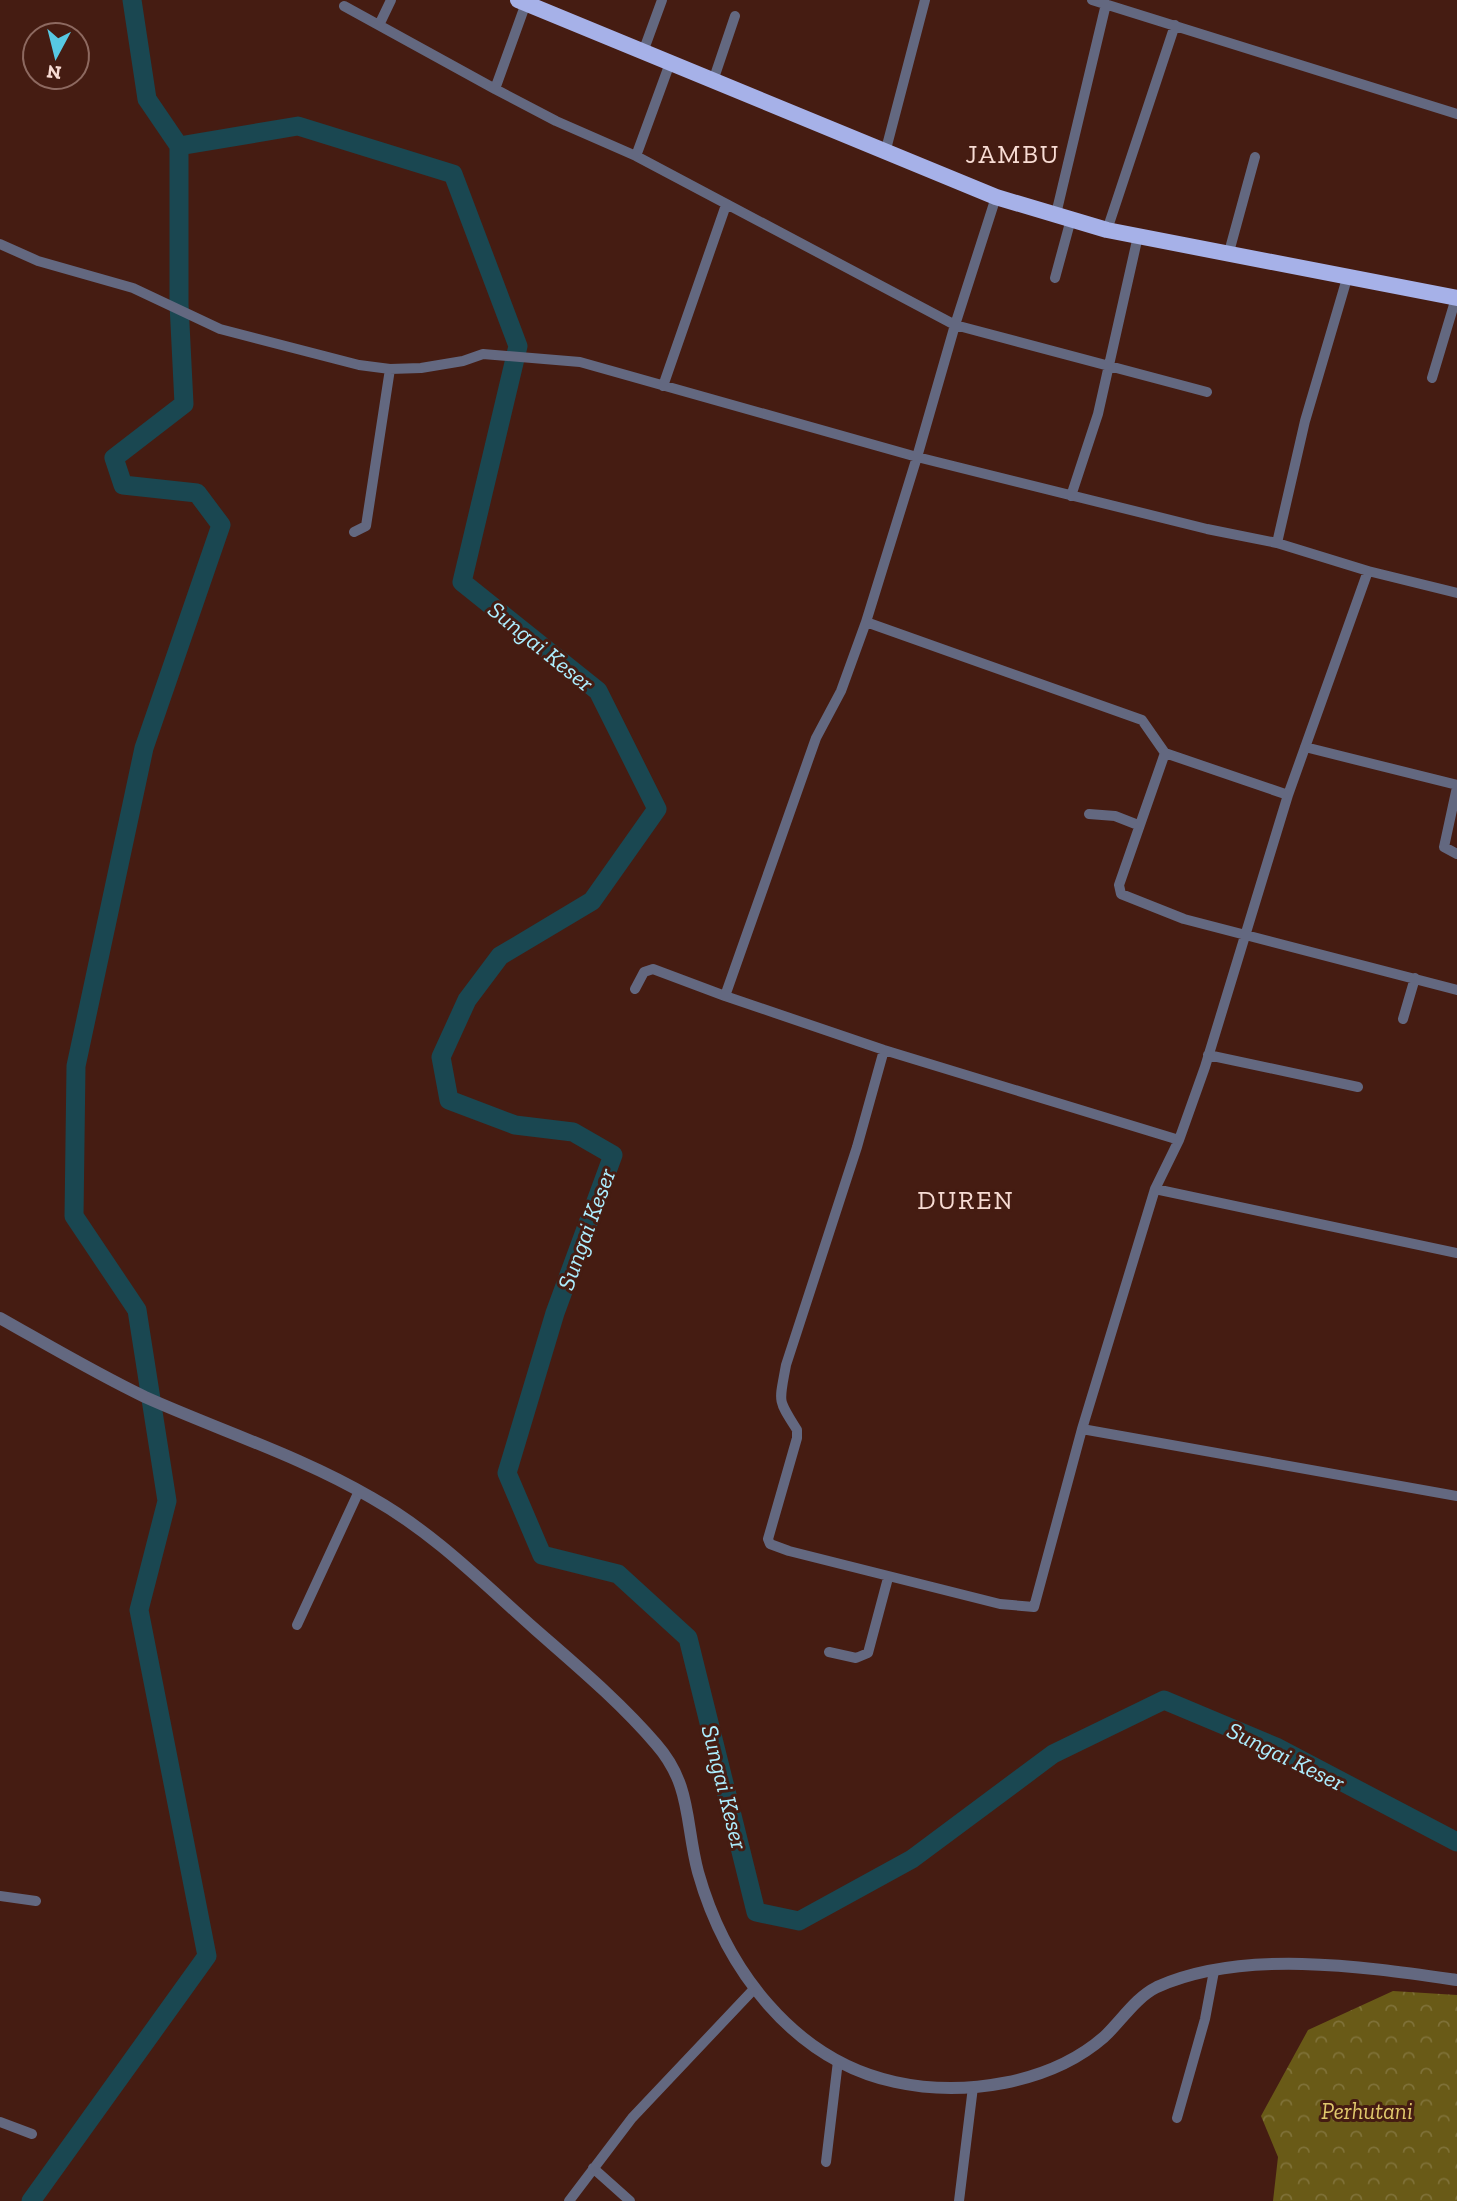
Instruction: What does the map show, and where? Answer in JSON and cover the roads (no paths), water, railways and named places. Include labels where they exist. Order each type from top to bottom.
[{"type":"highway","points":[[522,2],[996,197],[1107,230],[1457,298]]},
{"type":"street","points":[[380,23],[391,0]]},
{"type":"street","points":[[643,52],[662,0]]},
{"type":"street","points":[[884,153],[925,0]]},
{"type":"street","points":[[1092,0],[1457,114]]},
{"type":"street","points":[[495,89],[522,2]]},
{"type":"street","points":[[1055,278],[1063,217],[1106,5]]},
{"type":"street","points":[[344,6],[380,23],[556,121],[636,156],[955,325],[1207,392]]},
{"type":"street","points":[[713,80],[735,16]]},
{"type":"street","points":[[1107,230],[1175,25]]},
{"type":"street","points":[[636,156],[670,63]]},
{"type":"street","points":[[1230,252],[1255,157]]},
{"type":"street","points":[[725,996],[816,738],[841,691],[866,622],[996,197]]},
{"type":"street","points":[[663,386],[726,205]]},
{"type":"street","points":[[1071,496],[1098,414],[1138,236]]},
{"type":"street","points":[[0,244],[38,261],[133,288],[220,329],[359,365],[390,369],[441,366],[483,354],[580,362],[917,457],[1071,496],[1277,543],[1368,571],[1457,593]]},
{"type":"street","points":[[1277,543],[1305,421],[1348,275]]},
{"type":"street","points":[[1432,378],[1457,298]]},
{"type":"street","points":[[354,532],[366,526],[390,369]]},
{"type":"street","points":[[884,1050],[857,1147],[786,1365],[781,1402],[787,1418],[797,1430],[797,1438],[768,1539],[770,1544],[782,1549],[888,1578],[1000,1604],[1034,1607],[1082,1429],[1155,1189],[1178,1140],[1208,1055],[1289,795],[1368,571]]},
{"type":"street","points":[[866,622],[1142,720],[1165,752],[1289,795]]},
{"type":"street","points":[[1305,747],[1457,786],[1444,848],[1457,854]]},
{"type":"street","points":[[1165,752],[1119,885],[1121,894],[1184,919],[1457,990]]},
{"type":"street","points":[[1089,814],[1115,816],[1138,825]]},
{"type":"street","points":[[635,989],[644,972],[653,969],[884,1050],[1178,1140]]},
{"type":"street","points":[[1403,1019],[1415,978]]},
{"type":"street","points":[[1208,1055],[1358,1087]]},
{"type":"street","points":[[1155,1189],[1457,1253]]},
{"type":"street","points":[[0,1318],[146,1397],[280,1451],[359,1491],[407,1521],[472,1569],[594,1680],[674,1766],[689,1812],[697,1868],[713,1917],[754,1989],[805,2042],[838,2061],[890,2081],[948,2089],[973,2087],[1006,2082],[1056,2066],[1102,2038],[1139,1999],[1154,1988],[1214,1971],[1266,1964],[1335,1966],[1457,1980]]},
{"type":"street","points":[[1082,1429],[1457,1496]]},
{"type":"street","points":[[298,1625],[359,1491]]},
{"type":"street","points":[[829,1653],[856,1658],[868,1653],[888,1578]]},
{"type":"street","points":[[0,1896],[36,1901]]},
{"type":"street","points":[[1177,2118],[1199,2043],[1214,1971]]},
{"type":"street","points":[[569,2201],[632,2118],[754,1989]]},
{"type":"street","points":[[826,2162],[838,2061]]},
{"type":"street","points":[[958,2201],[973,2087]]},
{"type":"street","points":[[0,2122],[32,2134]]},
{"type":"street","points":[[593,2168],[630,2201]]},
{"type":"waterway","name":"Sungai Keser","points":[[132,0],[147,99],[179,146],[298,126],[453,174],[518,346],[462,582],[598,691],[657,809],[592,901],[500,956],[467,1000],[441,1057],[449,1100],[515,1125],[573,1132],[613,1155],[555,1313],[507,1473],[542,1555],[618,1574],[688,1638],[756,1912],[799,1921],[912,1859],[1053,1754],[1164,1700],[1276,1747],[1457,1842]]},
{"type":"waterway","points":[[31,2201],[207,1956],[139,1610],[167,1501],[137,1310],[74,1216],[76,1066],[144,748],[221,525],[197,493],[123,485],[114,458],[184,404],[179,304],[179,146]]},
{"type":"district","name":"JAMBU","points":[[1013,154]]},
{"type":"district","name":"DUREN","points":[[966,1200]]},
{"type":"park label","name":"Perhutani","points":[[1367,2111]]}]
